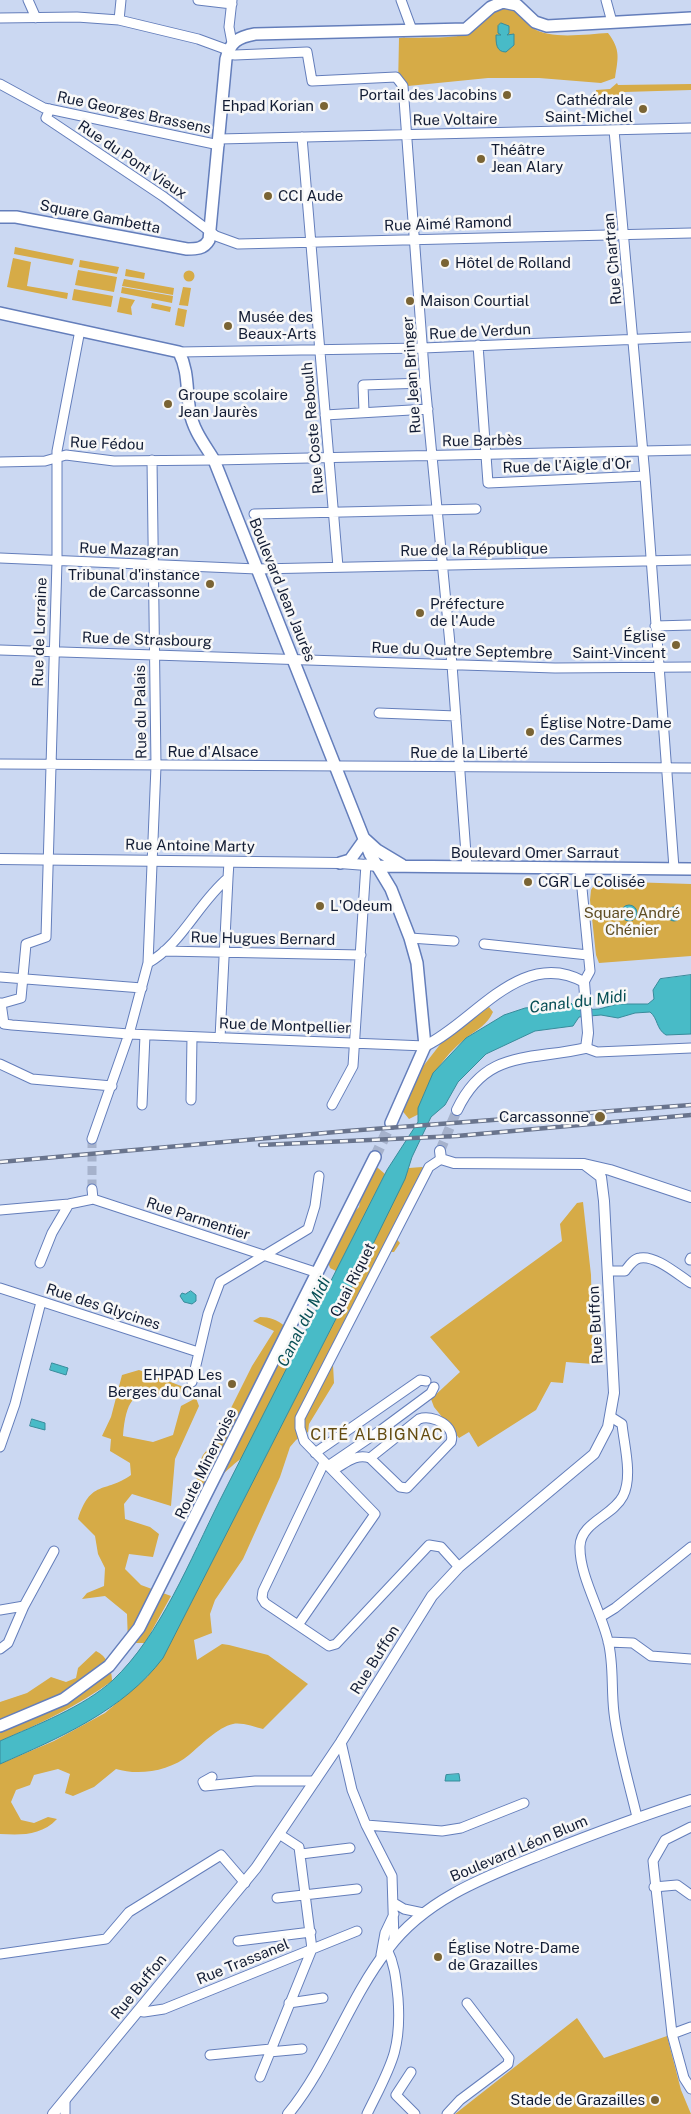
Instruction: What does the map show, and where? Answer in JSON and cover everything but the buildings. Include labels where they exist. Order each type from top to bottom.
[{"type":"main road","points":[[209,231],[228,51],[242,36],[255,34],[466,29],[491,7],[502,1],[516,5],[535,22],[547,26],[691,18]]},
{"type":"main road","name":"Square Gambetta","points":[[0,217],[16,217],[194,249],[206,245],[209,231]]},
{"type":"main road","points":[[0,313],[179,352]]},
{"type":"main road","name":"Boulevard Jean Jaurès","points":[[179,352],[186,366],[190,414],[198,435],[214,460],[370,854],[379,866]]},
{"type":"main road","points":[[340,863],[350,860],[365,839],[377,850],[406,867],[396,877],[391,889]]},
{"type":"main road","points":[[379,866],[391,889],[410,938],[417,963],[425,1046],[391,1123]]},
{"type":"main road","name":"Boulevard Omer Sarraut","points":[[379,866],[691,869]]},
{"type":"main road","name":"Route Minervoise","points":[[0,1726],[64,1699],[109,1666],[139,1628],[375,1157]]},
{"type":"street","points":[[28,0],[36,18]]},
{"type":"street","points":[[120,20],[122,0]]},
{"type":"street","points":[[0,18],[78,17],[120,20],[198,39],[228,51],[232,2],[198,0]]},
{"type":"street","points":[[401,0],[412,30]]},
{"type":"street","points":[[485,13],[486,0]]},
{"type":"street","points":[[606,0],[612,22]]},
{"type":"street","name":"Rue Jean Bringer","points":[[228,51],[235,55],[307,52],[312,81],[396,77],[403,86],[416,240],[425,383],[452,665],[467,867]]},
{"type":"street","points":[[0,84],[47,109]]},
{"type":"street","name":"Rue Georges Brassens","points":[[47,109],[219,142]]},
{"type":"street","name":"Rue du Pont Vieux","points":[[47,109],[46,118],[164,197],[209,231]]},
{"type":"street","name":"Rue Voltaire","points":[[219,142],[302,138],[691,128]]},
{"type":"street","name":"Rue Chartran","points":[[614,130],[638,386],[674,868]]},
{"type":"street","name":"Rue Coste Reboulh","points":[[302,138],[338,567]]},
{"type":"street","name":"Rue Aimé Ramond","points":[[209,231],[216,236],[238,244],[691,232]]},
{"type":"street","name":"Rue de Lorraine","points":[[23,979],[26,944],[46,937],[57,561],[58,457],[80,330]]},
{"type":"street","name":"Rue de Verdun","points":[[179,352],[423,348],[691,337]]},
{"type":"street","points":[[478,345],[484,455]]},
{"type":"street","points":[[364,412],[363,385],[425,383]]},
{"type":"street","points":[[325,415],[428,409]]},
{"type":"street","name":"Rue Barbès","points":[[214,460],[691,450]]},
{"type":"street","name":"Rue Fédou","points":[[0,462],[45,461],[66,455],[114,461],[214,460]]},
{"type":"street","name":"Rue de l'Aigle d'Or","points":[[484,455],[488,482],[645,476]]},
{"type":"street","name":"Rue du Palais","points":[[92,1139],[129,1034],[148,964],[156,766],[153,654],[152,460]]},
{"type":"street","points":[[254,514],[476,509]]},
{"type":"street","name":"Rue Mazagran","points":[[0,558],[257,569]]},
{"type":"street","name":"Rue de la République","points":[[257,569],[691,560]]},
{"type":"street","points":[[655,626],[691,625]]},
{"type":"street","name":"Rue de Strasbourg","points":[[0,650],[292,659]]},
{"type":"street","name":"Rue du Quatre Septembre","points":[[292,659],[452,665],[691,667]]},
{"type":"street","points":[[379,713],[456,716]]},
{"type":"street","name":"Rue d'Alsace","points":[[0,764],[337,767]]},
{"type":"street","name":"Rue de la Liberté","points":[[337,767],[691,768]]},
{"type":"street","name":"Rue Antoine Marty","points":[[0,859],[340,863],[379,866]]},
{"type":"street","points":[[220,1038],[229,862]]},
{"type":"street","points":[[332,1105],[353,1066],[356,1043],[366,864]]},
{"type":"street","points":[[580,868],[589,975],[584,982],[588,1033],[586,1048]]},
{"type":"street","points":[[148,964],[164,951],[214,890],[228,878]]},
{"type":"street","points":[[410,938],[454,941]]},
{"type":"street","points":[[484,944],[588,955]]},
{"type":"street","name":"Rue Hugues Bernard","points":[[164,951],[361,955]]},
{"type":"street","points":[[425,1046],[442,1038],[486,1000],[513,984],[543,974],[572,975],[584,982]]},
{"type":"street","points":[[0,976],[142,988]]},
{"type":"street","points":[[1,1004],[21,998],[23,979]]},
{"type":"street","name":"Rue de Montpellier","points":[[1,1004],[4,1024],[145,1035],[425,1046]]},
{"type":"street","points":[[142,1105],[145,1035]]},
{"type":"street","points":[[191,1100],[192,1036]]},
{"type":"street","points":[[457,1110],[473,1082],[491,1068],[522,1058],[586,1048],[597,1052],[691,1048]]},
{"type":"street","points":[[0,1064],[32,1079],[112,1086]]},
{"type":"street","points":[[440,1155],[454,1163],[584,1164],[610,1170],[691,1197]]},
{"type":"street","name":"Quai Riquet","points":[[314,1453],[304,1441],[300,1428],[300,1418],[383,1253],[429,1167],[440,1155]]},
{"type":"street","name":"Rue Buffon","points":[[53,2114],[245,1883],[340,1742],[432,1596],[459,1567],[594,1454],[611,1417],[614,1393],[604,1201],[601,1177],[584,1164]]},
{"type":"street","name":"Rue Buffon","points":[[604,1201],[610,1170]]},
{"type":"street","points":[[192,1382],[208,1314],[220,1282],[308,1229],[315,1206],[319,1176]]},
{"type":"street","points":[[92,1189],[93,1199]]},
{"type":"street","name":"Rue Parmentier","points":[[0,1210],[68,1204],[93,1199],[318,1273]]},
{"type":"street","points":[[40,1263],[52,1233],[68,1204]]},
{"type":"street","points":[[608,1272],[625,1272],[632,1262],[640,1258],[655,1261],[691,1283]]},
{"type":"street","name":"Rue des Glycines","points":[[0,1288],[198,1352]]},
{"type":"street","points":[[0,1447],[15,1404],[41,1302]]},
{"type":"street","points":[[298,1625],[375,1514],[314,1453],[420,1380],[426,1380]]},
{"type":"street","points":[[434,1388],[431,1393],[381,1430],[328,1466],[292,1526],[263,1591],[262,1598],[265,1603],[330,1646],[336,1644],[429,1545],[441,1547],[459,1567]]},
{"type":"street","points":[[328,1466],[364,1456],[370,1458],[400,1487],[407,1488],[452,1442],[452,1432],[435,1418],[426,1416],[419,1419],[370,1458]]},
{"type":"street","points":[[611,1417],[622,1424],[626,1473],[623,1496],[584,1531],[580,1544],[580,1560],[602,1616],[608,1642],[614,1714],[637,1817]]},
{"type":"street","points":[[602,1616],[615,1608],[691,1547]]},
{"type":"street","points":[[0,1649],[8,1643],[24,1606],[54,1551]]},
{"type":"street","points":[[0,1610],[24,1606]]},
{"type":"street","points":[[608,1642],[633,1643],[651,1656],[691,1659]]},
{"type":"street","points":[[340,1742],[352,1790],[366,1825],[392,1876],[394,1940]]},
{"type":"street","points":[[212,1777],[203,1782],[205,1786],[256,1781],[314,1781]]},
{"type":"street","name":"Boulevard Léon Blum","points":[[288,2114],[306,2090],[363,1985],[379,1960],[394,1940],[423,1913],[480,1880],[637,1817],[691,1800]]},
{"type":"street","points":[[366,1825],[442,1831],[461,1828],[524,1802]]},
{"type":"street","points":[[691,1828],[671,1836],[660,1846],[652,1861],[672,2034],[684,2078],[691,2089]]},
{"type":"street","points":[[260,2077],[312,1949],[299,1847],[279,1834]]},
{"type":"street","points":[[301,1854],[350,1848]]},
{"type":"street","points":[[0,1954],[106,1940],[129,1912],[221,1855],[245,1883]]},
{"type":"street","points":[[654,1887],[677,1885],[691,1895]]},
{"type":"street","points":[[277,1898],[357,1889]]},
{"type":"street","points":[[394,1902],[404,1909],[423,1913]]},
{"type":"street","points":[[379,1960],[387,1925],[394,1913]]},
{"type":"street","name":"Rue Trassanel","points":[[138,2011],[164,2009],[358,1931]]},
{"type":"street","points":[[238,1940],[311,1932]]},
{"type":"street","points":[[367,2114],[394,2058],[398,2042],[400,2024],[396,1974],[387,1949]]},
{"type":"street","points":[[290,2003],[323,1998]]},
{"type":"street","points":[[447,2114],[460,2100],[508,2064],[509,2058],[467,2003]]},
{"type":"street","points":[[672,2034],[691,2027]]},
{"type":"street","points":[[210,2055],[302,2049]]},
{"type":"street","points":[[411,2072],[396,2095],[415,2114]]},
{"type":"street","points":[[65,2101],[65,2114]]},
{"type":"green space","points":[[505,7],[518,13],[529,25],[540,32],[558,35],[608,33],[615,44],[618,54],[615,78],[601,83],[539,78],[488,78],[398,87],[399,38],[460,36],[467,34],[477,28],[494,12]]},
{"type":"green space","points":[[617,83],[618,85],[691,84],[691,90],[624,92],[614,102],[614,105],[596,106],[596,90],[610,89]]},
{"type":"green space","points":[[15,247],[74,259],[72,265],[14,254]]},
{"type":"green space","points":[[13,258],[31,262],[27,286],[68,293],[67,299],[7,287]]},
{"type":"green space","points":[[80,260],[119,267],[117,274],[79,267]]},
{"type":"green space","points":[[126,269],[145,273],[144,279],[125,276]]},
{"type":"green space","points":[[78,270],[117,277],[114,292],[75,285]]},
{"type":"green space","points":[[189,270],[195,276],[189,282],[183,276]]},
{"type":"green space","points":[[124,279],[174,288],[173,295],[122,286]]},
{"type":"green space","points":[[122,287],[173,296],[172,303],[121,293]]},
{"type":"green space","points":[[183,287],[191,288],[188,306],[179,305]]},
{"type":"green space","points":[[74,289],[113,296],[111,307],[72,300]]},
{"type":"green space","points":[[120,297],[135,300],[131,307],[132,315],[117,312]]},
{"type":"green space","points":[[152,303],[171,307],[170,312],[151,308]]},
{"type":"green space","points":[[178,308],[187,310],[184,327],[175,325]]},
{"type":"green space","name":"Square André Chénier","points":[[597,881],[691,884],[691,956],[599,963],[596,955],[590,900],[591,890]]},
{"type":"green space","points":[[489,1007],[493,1012],[488,1020],[450,1053],[431,1080],[418,1111],[419,1114],[409,1119],[400,1108],[421,1069],[442,1042]]},
{"type":"green space","points":[[373,1166],[385,1174],[336,1271],[330,1268],[328,1262],[350,1216],[359,1207],[363,1187]]},
{"type":"green space","points":[[422,1167],[425,1169],[391,1233],[400,1243],[394,1252],[386,1252],[358,1296],[332,1346],[334,1383],[309,1424],[308,1432],[296,1440],[290,1447],[280,1477],[243,1559],[215,1600],[210,1614],[212,1633],[194,1640],[197,1660],[222,1644],[229,1645],[268,1655],[308,1684],[263,1729],[240,1724],[227,1726],[215,1733],[189,1755],[164,1768],[144,1772],[116,1769],[94,1787],[73,1796],[65,1793],[70,1774],[58,1769],[34,1775],[30,1785],[16,1790],[11,1802],[21,1820],[34,1823],[48,1817],[57,1819],[44,1829],[30,1833],[0,1834],[0,1764],[54,1741],[105,1713],[147,1677],[170,1644],[344,1303],[409,1168]]},
{"type":"green space","points":[[583,1202],[591,1275],[593,1364],[566,1362],[563,1383],[551,1382],[536,1410],[478,1447],[469,1432],[459,1438],[434,1407],[431,1399],[460,1372],[430,1337],[562,1241],[560,1224],[577,1203]]},
{"type":"green space","points":[[260,1317],[279,1322],[293,1335],[298,1347],[242,1458],[218,1478],[200,1484],[194,1474],[203,1455],[215,1440],[252,1366],[274,1331],[253,1321]]},
{"type":"green space","points":[[139,1370],[189,1389],[165,1395],[145,1394],[137,1397],[130,1403],[123,1436],[153,1442],[173,1435],[181,1406],[196,1398],[199,1406],[175,1459],[171,1506],[132,1494],[124,1504],[125,1519],[150,1527],[159,1534],[153,1557],[129,1554],[125,1569],[141,1585],[171,1596],[145,1643],[128,1643],[127,1614],[105,1596],[82,1599],[87,1593],[104,1586],[105,1568],[98,1554],[95,1536],[78,1519],[83,1506],[93,1493],[122,1481],[131,1475],[130,1463],[110,1451],[111,1439],[102,1436],[111,1417],[122,1375]]},
{"type":"green space","points":[[96,1651],[108,1663],[112,1681],[44,1721],[0,1741],[0,1702],[27,1693],[51,1677],[66,1682],[76,1678],[78,1668]]},
{"type":"green space","points":[[577,2018],[604,2058],[667,2036],[681,2090],[691,2114],[455,2114]]},
{"type":"shaded area","points":[[501,23],[509,26],[509,33],[507,35],[514,34],[514,45],[506,52],[498,49],[497,44],[496,35],[501,35],[498,33],[498,26]]},
{"type":"shaded area","points":[[626,905],[632,905],[637,910],[635,919],[626,921],[621,916],[621,910]]},
{"type":"shaded area","points":[[671,907],[677,907],[681,914],[677,921],[671,921],[667,917],[667,911]]},
{"type":"shaded area","points":[[691,975],[691,1034],[666,1035],[660,1030],[650,1012],[635,1013],[618,1018],[601,1015],[579,1017],[573,1026],[535,1031],[486,1054],[458,1082],[445,1105],[431,1117],[412,1157],[405,1179],[345,1301],[163,1658],[147,1677],[109,1708],[67,1733],[0,1764],[0,1741],[59,1715],[101,1690],[130,1662],[160,1619],[186,1571],[387,1170],[418,1122],[418,1108],[433,1073],[466,1038],[504,1015],[525,1008],[571,1003],[578,1010],[599,1009],[618,1004],[648,1004],[654,999],[653,990],[660,979]]},
{"type":"shaded area","points":[[191,1291],[196,1295],[196,1301],[192,1304],[184,1302],[180,1296],[182,1293],[185,1294]]},
{"type":"shaded area","points":[[52,1363],[68,1368],[66,1375],[50,1370]]},
{"type":"shaded area","points":[[32,1419],[45,1423],[45,1430],[30,1426]]},
{"type":"shaded area","points":[[459,1774],[460,1781],[445,1781],[446,1775]]},
{"type":"tunnel","points":[[440,1151],[457,1110]]},
{"type":"tunnel","points":[[375,1157],[391,1123]]},
{"type":"tunnel","points":[[92,1139],[92,1189]]},
{"type":"railway","points":[[0,1162],[347,1131],[691,1105]]},
{"type":"railway","points":[[260,1145],[457,1136],[691,1115]]},
{"type":"place","name":"Portail des Jacobins","points":[[507,95]]},
{"type":"place","name":"Ehpad Korian","points":[[324,106]]},
{"type":"place","name":"Cathédrale Saint-Michel","points":[[643,109]]},
{"type":"place","name":"Théâtre Jean Alary","points":[[481,159]]},
{"type":"place","name":"CCI Aude","points":[[268,196]]},
{"type":"place","name":"Hôtel de Rolland","points":[[445,263]]},
{"type":"place","name":"Maison Courtial","points":[[410,301]]},
{"type":"place","name":"Musée des Beaux-Arts","points":[[228,326]]},
{"type":"place","name":"Groupe scolaire Jean Jaurès","points":[[168,404]]},
{"type":"place","name":"Tribunal d'instance de Carcassonne","points":[[210,584]]},
{"type":"place","name":"Préfecture de l'Aude","points":[[420,613]]},
{"type":"place","name":"Église Saint-Vincent","points":[[676,645]]},
{"type":"place","name":"Église Notre-Dame des Carmes","points":[[530,732]]},
{"type":"place","name":"CGR Le Colisée","points":[[528,882]]},
{"type":"place","name":"L'Odeum","points":[[320,906]]},
{"type":"place","name":"Carcassonne","points":[[600,1117]]},
{"type":"place","name":"EHPAD Les Berges du Canal","points":[[232,1384]]},
{"type":"place","name":"Église Notre-Dame de Grazailles","points":[[438,1957]]},
{"type":"place","name":"Stade de Grazailles","points":[[655,2100]]},
{"type":"district","name":"CITÉ ALBIGNAC","points":[[377,1435]]},
{"type":"water label","name":"Canal du Midi","points":[[578,1002]]},
{"type":"water label","name":"Canal du Midi","points":[[304,1322]]}]
